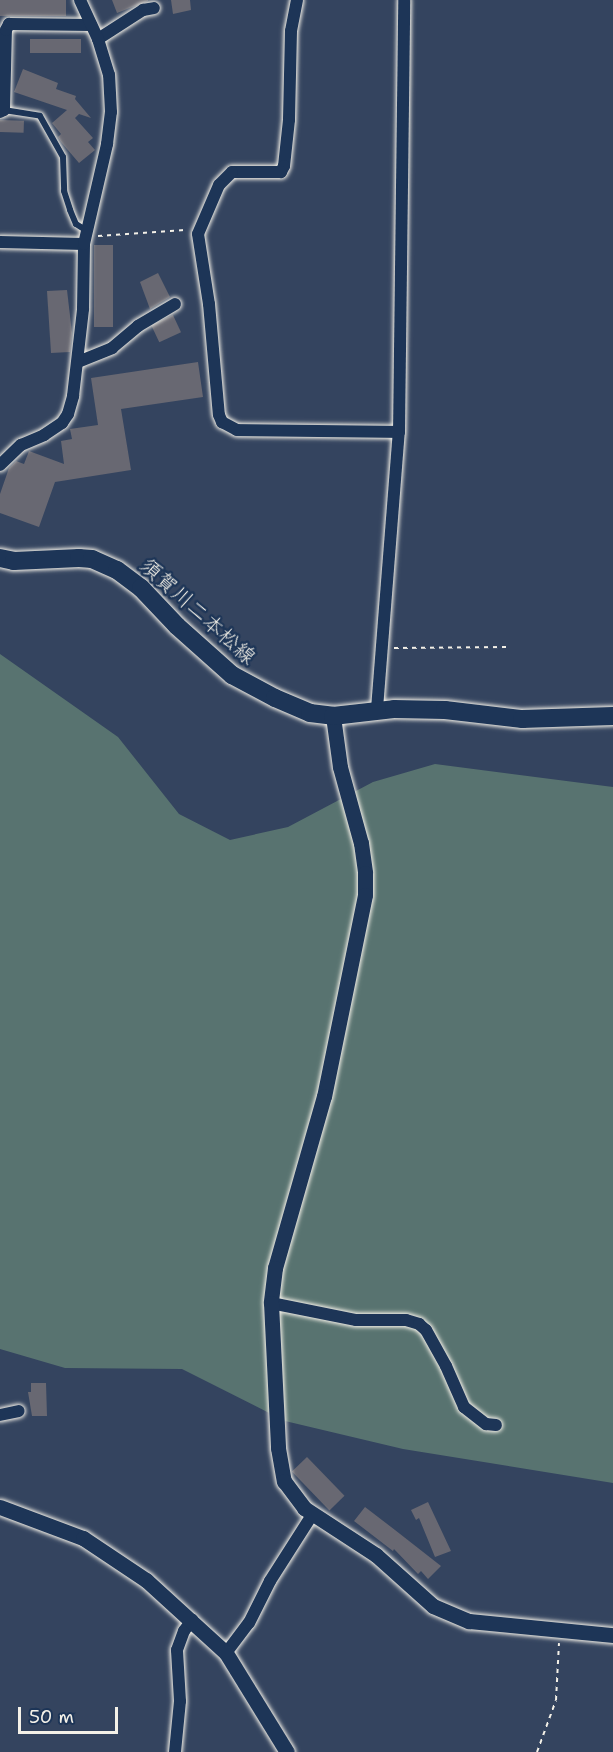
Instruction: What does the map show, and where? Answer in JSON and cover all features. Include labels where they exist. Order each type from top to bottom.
[{"type":"main road","name":"須賀川二本松線","points":[[0,558],[14,561],[79,558],[103,564],[141,588],[177,626],[232,675],[296,708],[333,717],[377,709],[445,710],[522,719],[613,716]]},
{"type":"street","points":[[0,465],[21,445],[44,435],[62,423],[73,396],[83,309],[86,237],[107,144],[111,112],[108,75],[98,39],[80,0]]},
{"type":"street","points":[[297,0],[291,31],[289,120],[284,166],[281,172],[232,172],[219,184],[200,228],[216,401],[222,422],[237,430],[399,432]]},
{"type":"street","points":[[377,709],[399,432],[404,0]]},
{"type":"street","points":[[98,39],[143,10],[154,8]]},
{"type":"street","points":[[2,111],[6,30],[9,24],[91,25]]},
{"type":"street","points":[[0,242],[86,237]]},
{"type":"street","points":[[78,362],[112,348],[138,326],[175,304]]},
{"type":"street","points":[[333,717],[340,767],[361,843],[365,873],[364,904],[324,1096],[275,1268],[271,1303],[280,1467],[289,1491],[312,1515],[376,1555],[433,1606],[469,1621],[560,1632],[613,1635]]},
{"type":"street","points":[[271,1303],[356,1320],[406,1320],[419,1324],[426,1330],[464,1407],[486,1424],[496,1425]]},
{"type":"street","points":[[0,1415],[19,1412]]},
{"type":"street","points":[[0,1507],[83,1538],[103,1549],[146,1580],[226,1653],[287,1752]]},
{"type":"street","points":[[226,1653],[249,1623],[270,1581],[312,1515]]},
{"type":"street","points":[[175,1752],[180,1701],[177,1650],[184,1631],[192,1620]]},
{"type":"lane","points":[[2,111],[40,116],[63,157],[64,191],[69,210],[86,237]]},
{"type":"path","points":[[86,237],[152,234],[200,228]]},
{"type":"path","points":[[383,648],[506,647]]},
{"type":"path","points":[[537,1752],[556,1700],[560,1632]]},
{"type":"green space","points":[[0,654],[118,737],[179,814],[230,840],[288,827],[373,782],[435,764],[613,787],[613,1483],[403,1449],[285,1421],[182,1369],[65,1368],[0,1349]]},
{"type":"building","points":[[0,0],[66,0],[66,16],[0,16]]},
{"type":"building","points":[[112,0],[148,0],[148,1],[117,13]]},
{"type":"building","points":[[171,0],[190,0],[191,10],[173,14]]},
{"type":"building","points":[[30,39],[81,39],[81,53],[30,53]]},
{"type":"building","points":[[23,69],[58,83],[56,89],[76,96],[75,99],[91,118],[79,114],[75,118],[93,138],[88,142],[95,150],[79,163],[61,142],[58,137],[61,134],[52,123],[67,110],[14,92]]},
{"type":"building","points":[[0,120],[24,121],[24,133],[0,132]]},
{"type":"building","points":[[94,245],[113,245],[113,327],[94,327]]},
{"type":"building","points":[[158,273],[170,297],[150,309],[140,282]]},
{"type":"building","points":[[67,290],[72,333],[70,352],[51,353],[47,291]]},
{"type":"building","points":[[173,315],[181,332],[159,342],[151,325]]},
{"type":"building","points":[[198,362],[203,397],[121,409],[131,470],[55,482],[39,527],[0,513],[0,494],[9,468],[16,461],[24,464],[29,451],[64,464],[61,441],[72,439],[70,429],[98,425],[91,378]]},
{"type":"building","points":[[31,1383],[46,1383],[47,1416],[32,1416],[28,1392],[31,1392]]},
{"type":"building","points":[[307,1457],[345,1496],[329,1510],[292,1472]]},
{"type":"building","points":[[428,1502],[451,1551],[435,1557],[419,1518],[416,1520],[411,1510]]},
{"type":"building","points":[[365,1507],[441,1566],[428,1579],[421,1571],[418,1574],[394,1549],[393,1551],[354,1521]]}]
